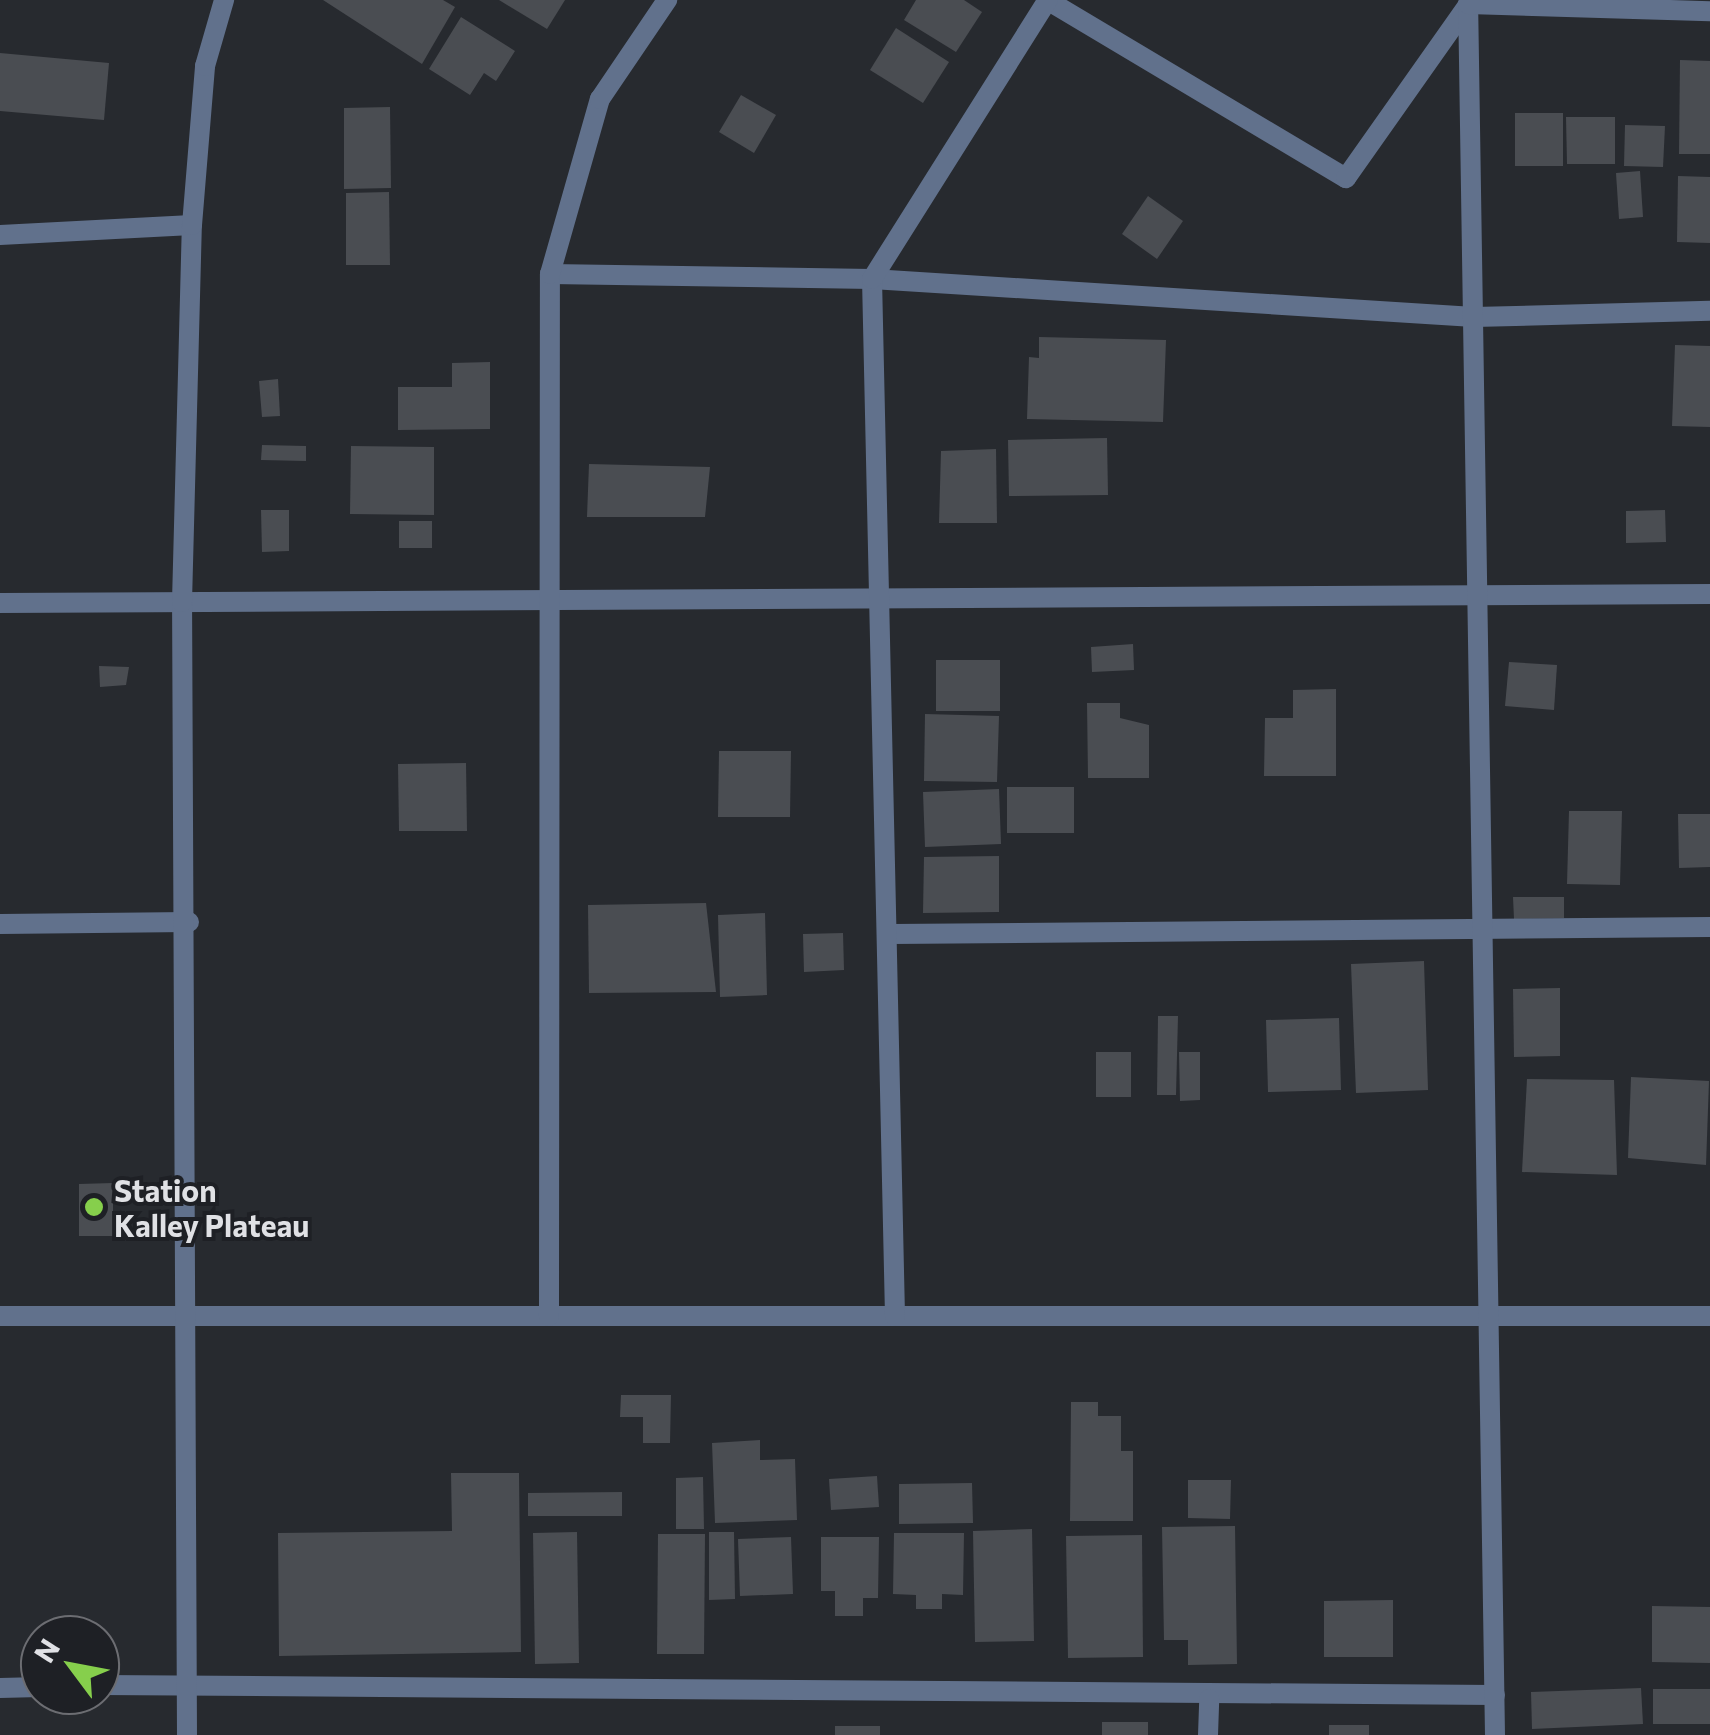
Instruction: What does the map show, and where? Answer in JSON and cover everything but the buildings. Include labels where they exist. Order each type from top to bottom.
[{"type":"street","points":[[187,1735],[189,922],[182,602],[192,226],[205,66],[224,0]]},
{"type":"street","points":[[549,1316],[550,274],[600,99],[667,0]]},
{"type":"street","points":[[896,1316],[892,934],[872,279],[1048,0],[1346,178],[1470,2]]},
{"type":"street","points":[[1470,2],[1710,11]]},
{"type":"street","points":[[1470,2],[1495,1735]]},
{"type":"street","points":[[0,234],[192,226]]},
{"type":"street","points":[[550,274],[872,279],[1474,316],[1710,311]]},
{"type":"street","points":[[0,603],[1710,594]]},
{"type":"street","points":[[0,924],[189,922]]},
{"type":"street","points":[[892,934],[1710,927]]},
{"type":"street","points":[[0,1316],[1710,1316]]},
{"type":"street","points":[[120,1684],[188,1682],[1208,1699],[1495,1694]]},
{"type":"street","points":[[1208,1699],[1208,1735]]},
{"type":"place","name":"Station Kalley Plateau","points":[[94,1207]]}]
